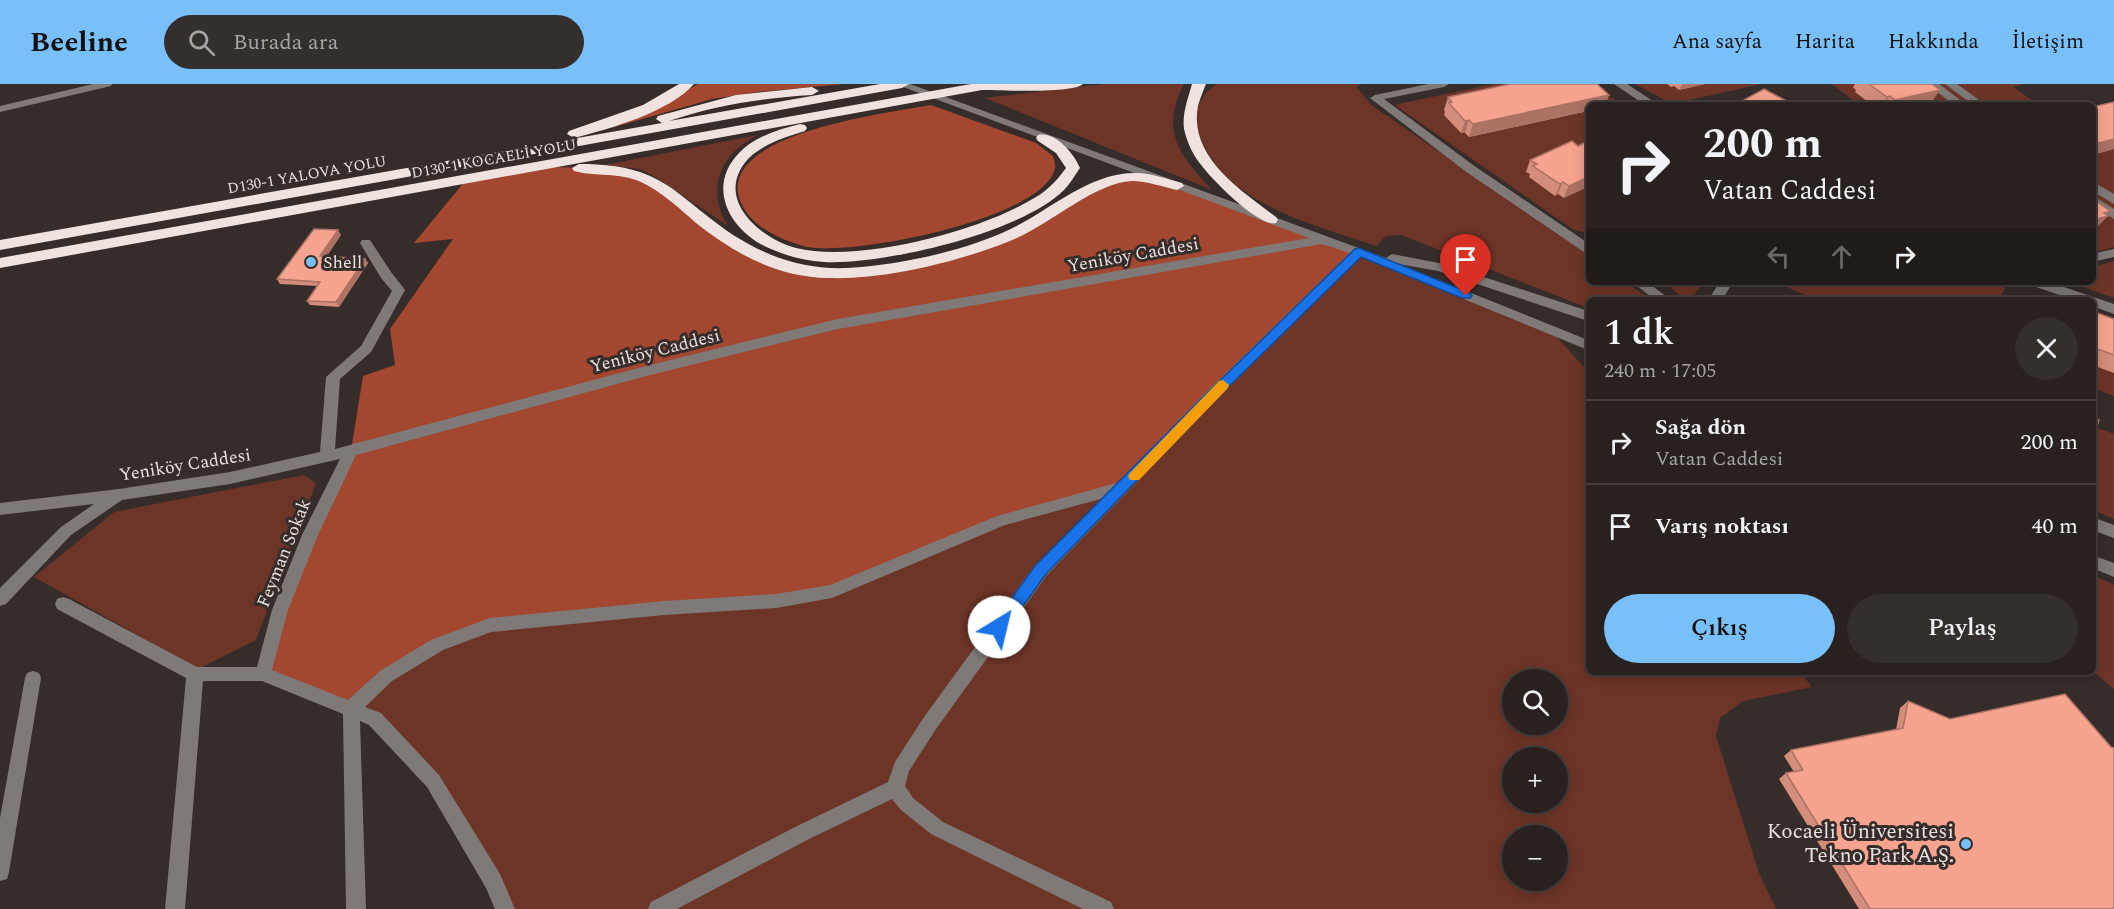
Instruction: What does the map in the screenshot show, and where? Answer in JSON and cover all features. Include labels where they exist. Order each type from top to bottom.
[{"type":"highway","points":[[377,179],[568,136],[636,113],[662,101],[687,84]]},
{"type":"highway","name":"D130-1 YALOVA YOLU","points":[[0,245],[901,84]]},
{"type":"highway","name":"D130-1 KOCAELİ YOLU","points":[[0,263],[987,85],[1076,84]]},
{"type":"highway","points":[[1199,84],[1191,101],[1189,127],[1196,147],[1214,174],[1270,220]]},
{"type":"highway","points":[[882,105],[780,135],[751,150],[738,163],[729,181],[729,198],[734,212],[746,228],[764,242],[785,250],[810,256],[845,257],[884,252],[1002,221],[1039,203],[1069,179],[1073,168],[1070,160],[1061,149],[1043,138]]},
{"type":"highway","points":[[544,166],[597,168],[625,172],[646,179],[673,196],[731,243],[758,258],[789,269],[830,273],[872,270],[978,247],[1022,231],[1106,182],[1135,177],[1177,186]]},
{"type":"street","points":[[0,109],[107,84]]},
{"type":"street","points":[[901,84],[1021,130],[1359,252],[1586,344]]},
{"type":"street","points":[[1444,84],[1375,98],[1470,168],[1586,248]]},
{"type":"street","points":[[1619,84],[1648,102]]},
{"type":"street","points":[[1932,84],[1957,102]]},
{"type":"street","points":[[1950,84],[1976,102]]},
{"type":"street","points":[[2096,188],[2114,200]]},
{"type":"street","points":[[2096,202],[2114,215]]},
{"type":"street","name":"Yeniköy Caddesi","points":[[0,509],[119,495],[230,478],[351,451],[650,370],[838,324],[1322,240]]},
{"type":"street","points":[[327,457],[333,377],[366,349],[399,290],[386,275],[366,243]]},
{"type":"street","points":[[1359,252],[1440,267],[1586,315]]},
{"type":"street","points":[[658,909],[800,834],[895,788],[901,768],[930,723],[1041,570],[1206,401],[1359,252]]},
{"type":"street","points":[[2096,257],[2114,253]]},
{"type":"street","points":[[1642,285],[1660,297]]},
{"type":"street","points":[[2044,285],[2079,297]]},
{"type":"street","points":[[2096,303],[2114,309]]},
{"type":"street","name":"Feyman Sokak","points":[[263,674],[280,610],[310,535],[351,451]]},
{"type":"street","points":[[356,909],[351,708],[386,676],[437,645],[490,625],[664,608],[776,602],[832,591],[1002,520],[1125,486]]},
{"type":"street","points":[[0,599],[66,531],[119,495]]},
{"type":"street","points":[[2096,524],[2114,532]]},
{"type":"street","points":[[2096,563],[2114,570]]},
{"type":"street","points":[[63,604],[195,674],[263,674],[375,719],[433,781],[494,881],[505,909]]},
{"type":"street","points":[[175,909],[195,674]]},
{"type":"street","points":[[0,872],[33,678]]},
{"type":"street","points":[[895,788],[907,804],[937,828],[1104,909]]},
{"type":"shaded area","points":[[698,84],[844,84],[712,99],[611,128],[652,110]]},
{"type":"shaded area","points":[[1104,84],[1184,84],[1174,116],[1177,142],[1190,165],[1212,190],[985,98]]},
{"type":"shaded area","points":[[1216,84],[1362,84],[1356,86],[1371,105],[1586,252],[1586,285],[1630,285],[1647,297],[1586,297],[1586,307],[1401,235],[1386,236],[1376,246],[1299,220],[1250,195],[1229,179],[1211,159],[1199,135],[1196,120],[1198,106]]},
{"type":"shaded area","points":[[1494,84],[1592,84],[1592,87],[1619,102],[1586,102],[1586,233],[1574,230],[1396,106]]},
{"type":"shaded area","points":[[1635,84],[1761,84],[1681,102],[1668,102]]},
{"type":"shaded area","points":[[1832,84],[2025,84],[2013,87],[2035,102],[1855,102]]},
{"type":"shaded area","points":[[2114,103],[2114,247],[2096,252],[2096,107]]},
{"type":"shaded area","points":[[931,105],[1036,143],[1053,156],[1055,169],[1042,187],[1017,204],[983,218],[902,240],[863,246],[830,248],[798,245],[762,228],[743,207],[738,182],[750,161],[775,145],[807,132],[843,122]]},
{"type":"shaded area","points":[[757,135],[734,152],[727,160],[719,178],[718,198],[728,226],[640,169],[605,165]]},
{"type":"shaded area","points":[[544,167],[597,168],[646,179],[706,224],[789,269],[872,270],[978,247],[1121,178],[1177,186],[1359,252],[1125,486],[1002,520],[832,591],[490,625],[437,645],[351,709],[263,674],[280,610],[351,451],[363,376],[395,365],[390,329],[453,239],[414,243],[465,181]]},
{"type":"shaded area","points":[[1359,252],[1551,330],[1586,370],[1586,675],[1802,675],[1812,687],[1743,701],[1720,718],[1716,736],[1759,873],[1776,909],[505,909],[433,781],[351,709],[437,645]]},
{"type":"shaded area","points":[[2114,261],[2114,298],[2078,285],[2096,285],[2096,266]]},
{"type":"shaded area","points":[[1668,285],[1701,285],[1693,297],[1679,295]]},
{"type":"shaded area","points":[[1783,285],[2006,285],[2001,297],[1809,297]]},
{"type":"shaded area","points":[[2096,312],[2114,318],[2114,396],[2096,389]]},
{"type":"shaded area","points":[[2096,427],[2114,434],[2114,519],[2096,511]]},
{"type":"shaded area","points":[[304,475],[316,483],[256,640],[198,669],[34,577],[114,512]]},
{"type":"shaded area","points":[[2096,576],[2114,585],[2114,689],[2096,674]]},
{"type":"building","points":[[1510,84],[1597,84],[1609,95],[1473,124],[1469,120],[1465,121],[1448,102],[1452,102],[1448,97]]},
{"type":"building","points":[[1869,84],[1932,84],[1940,90],[1895,100]]},
{"type":"building","points":[[1764,89],[1788,102],[1740,102]]},
{"type":"building","points":[[2114,102],[2114,139],[2099,143],[2096,141],[2096,106]]},
{"type":"building","points":[[1572,141],[1578,146],[1586,142],[1586,178],[1569,186],[1563,182],[1560,184],[1533,166],[1537,164],[1530,160]]},
{"type":"building","points":[[2096,201],[2110,211],[2104,213],[2108,216],[2096,219]]},
{"type":"building","points":[[314,229],[338,230],[320,256],[365,259],[336,302],[307,301],[320,282],[277,279]]},
{"type":"building","points":[[2096,312],[2114,319],[2114,355],[2096,348]]},
{"type":"building","name":"Kocaeli Üniversitesi Tekno Park A.Ş.","points":[[2065,694],[2114,748],[2114,909],[1870,909],[1786,773],[1803,770],[1791,750],[1903,728],[1908,701],[1950,719]]},
{"type":"slow traffic","points":[[1135,476],[1223,385]]},
{"type":"place","name":"Shell","points":[[311,262]]},
{"type":"place","name":"Kocaeli Üniversitesi Tekno Park A.Ş.","points":[[1966,844]]},
{"type":"route","points":[[999,627],[1041,570],[1206,401],[1359,252],[1466,296]]}]
